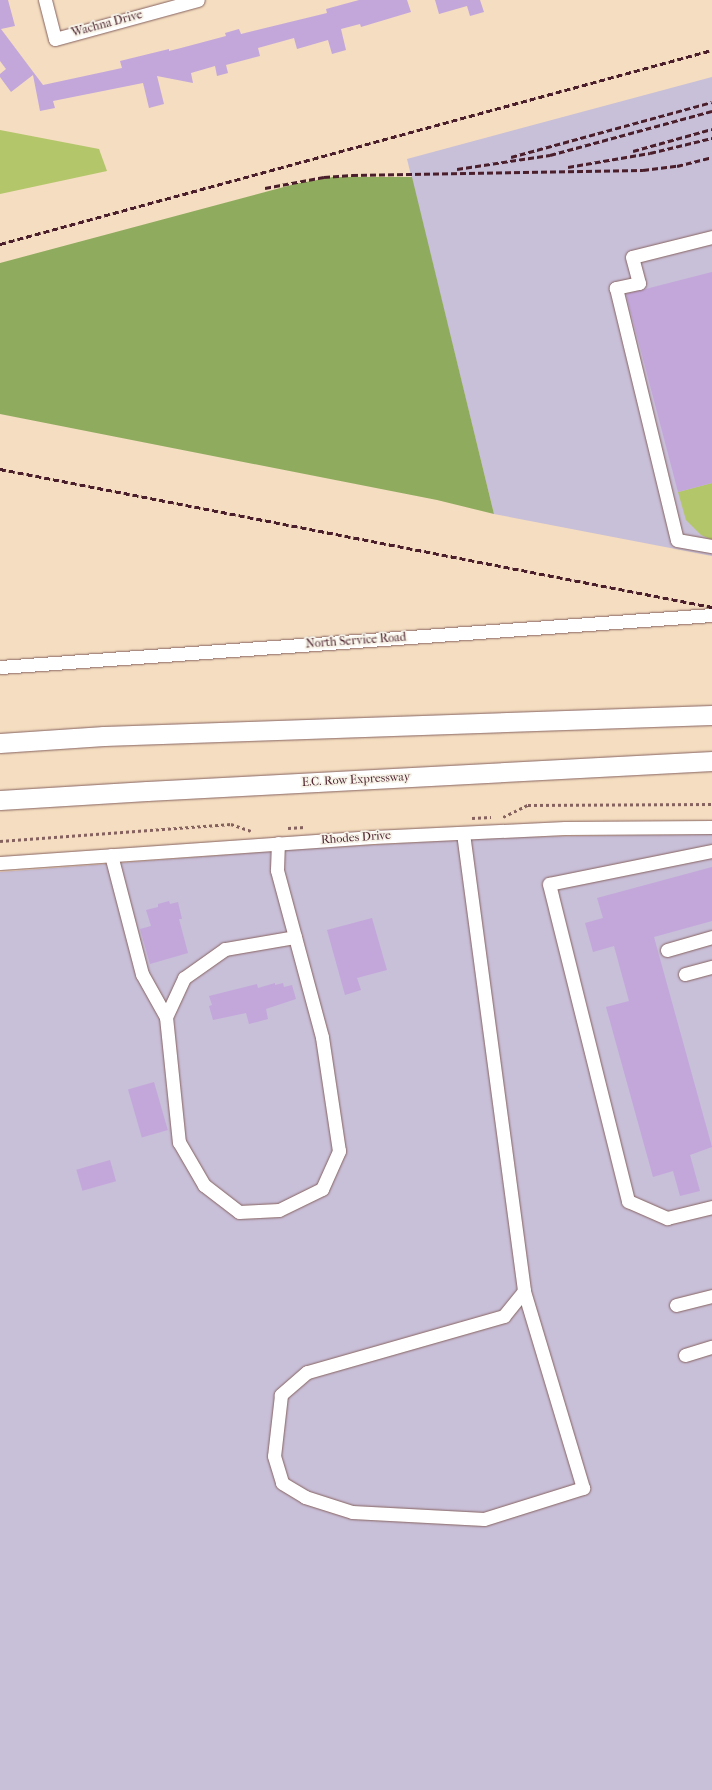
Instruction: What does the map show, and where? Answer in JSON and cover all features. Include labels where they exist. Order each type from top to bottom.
[{"type":"highway","points":[[0,743],[104,736],[712,715]]},
{"type":"highway","name":"E.C. Row Expressway","points":[[0,800],[147,790],[712,761]]},
{"type":"street","name":"Wachna Drive","points":[[45,0],[55,39],[198,0]]},
{"type":"street","points":[[712,237],[632,257],[639,284],[616,288],[677,540],[712,546]]},
{"type":"street","name":"North Service Road","points":[[0,667],[712,615]]},
{"type":"street","name":"Rhodes Drive","points":[[0,863],[278,843],[463,833],[565,828],[712,826]]},
{"type":"street","points":[[463,833],[524,1290],[583,1488],[484,1519],[352,1512],[305,1497],[282,1483],[274,1456],[281,1396],[307,1372],[504,1316],[524,1290]]},
{"type":"street","points":[[111,855],[142,974],[166,1017],[179,1142],[204,1185],[238,1212],[279,1210],[322,1189],[339,1151],[322,1037],[277,870],[278,843]]},
{"type":"street","points":[[712,852],[549,884],[628,1202],[667,1218],[712,1207]]},
{"type":"street","points":[[166,1017],[184,978],[225,949],[295,937]]},
{"type":"street","points":[[667,950],[712,937]]},
{"type":"street","points":[[685,974],[712,967]]},
{"type":"street","points":[[676,1304],[712,1296]]},
{"type":"street","points":[[685,1355],[712,1347]]},
{"type":"path","points":[[528,805],[712,804]]},
{"type":"path","points":[[0,841],[231,824],[249,831]]},
{"type":"shaded area","points":[[712,77],[712,556],[494,514],[407,159]]},
{"type":"shaded area","points":[[712,834],[712,1790],[0,1790],[0,872],[301,849],[509,837]]},
{"type":"green space","points":[[0,130],[99,149],[107,171],[0,194]]},
{"type":"green space","points":[[333,177],[412,177],[494,514],[437,500],[0,414],[0,263],[295,184]]},
{"type":"green space","points":[[712,483],[712,540],[701,535],[686,520],[678,492]]},
{"type":"building","points":[[0,0],[8,0],[15,26],[1,29],[43,85],[122,68],[120,61],[169,49],[169,51],[226,36],[225,33],[239,29],[241,34],[327,13],[326,9],[359,0],[407,0],[411,12],[361,27],[360,24],[341,29],[346,50],[332,54],[328,40],[297,49],[294,38],[258,48],[260,56],[226,65],[228,73],[217,76],[215,66],[191,73],[193,83],[157,76],[164,104],[149,108],[143,83],[53,101],[55,108],[40,111],[33,75],[11,92],[0,77],[0,74],[6,69],[0,61]]},
{"type":"building","points":[[435,0],[480,0],[484,12],[470,16],[467,6],[439,14]]},
{"type":"building","points":[[712,272],[712,483],[678,492],[626,294]]},
{"type":"building","points":[[712,867],[712,921],[654,937],[712,1147],[690,1155],[700,1191],[680,1196],[673,1171],[653,1177],[606,1007],[629,1001],[614,946],[593,952],[585,923],[603,918],[597,898]]},
{"type":"building","points":[[169,901],[170,904],[178,902],[182,919],[179,919],[188,953],[150,964],[140,929],[151,926],[146,910],[158,907],[158,904]]},
{"type":"building","points":[[372,918],[387,970],[357,978],[361,990],[345,995],[327,930]]},
{"type":"building","points":[[275,983],[275,985],[283,983],[284,987],[292,985],[296,999],[266,1009],[268,1019],[249,1024],[246,1013],[213,1020],[209,1006],[212,1005],[209,996],[257,984],[258,988]]},
{"type":"building","points":[[154,1082],[168,1130],[142,1138],[128,1089]]},
{"type":"building","points":[[110,1160],[116,1181],[82,1191],[76,1170]]},
{"type":"railway","points":[[0,244],[712,50]]},
{"type":"railway","points":[[511,157],[712,102]]},
{"type":"railway","points":[[457,169],[550,155],[712,111]]},
{"type":"railway","points":[[633,151],[712,129]]},
{"type":"railway","points":[[568,167],[650,153],[712,138]]},
{"type":"railway","points":[[265,188],[324,177],[352,175],[643,170],[677,166],[712,157]]},
{"type":"railway","points":[[0,469],[712,607]]}]
